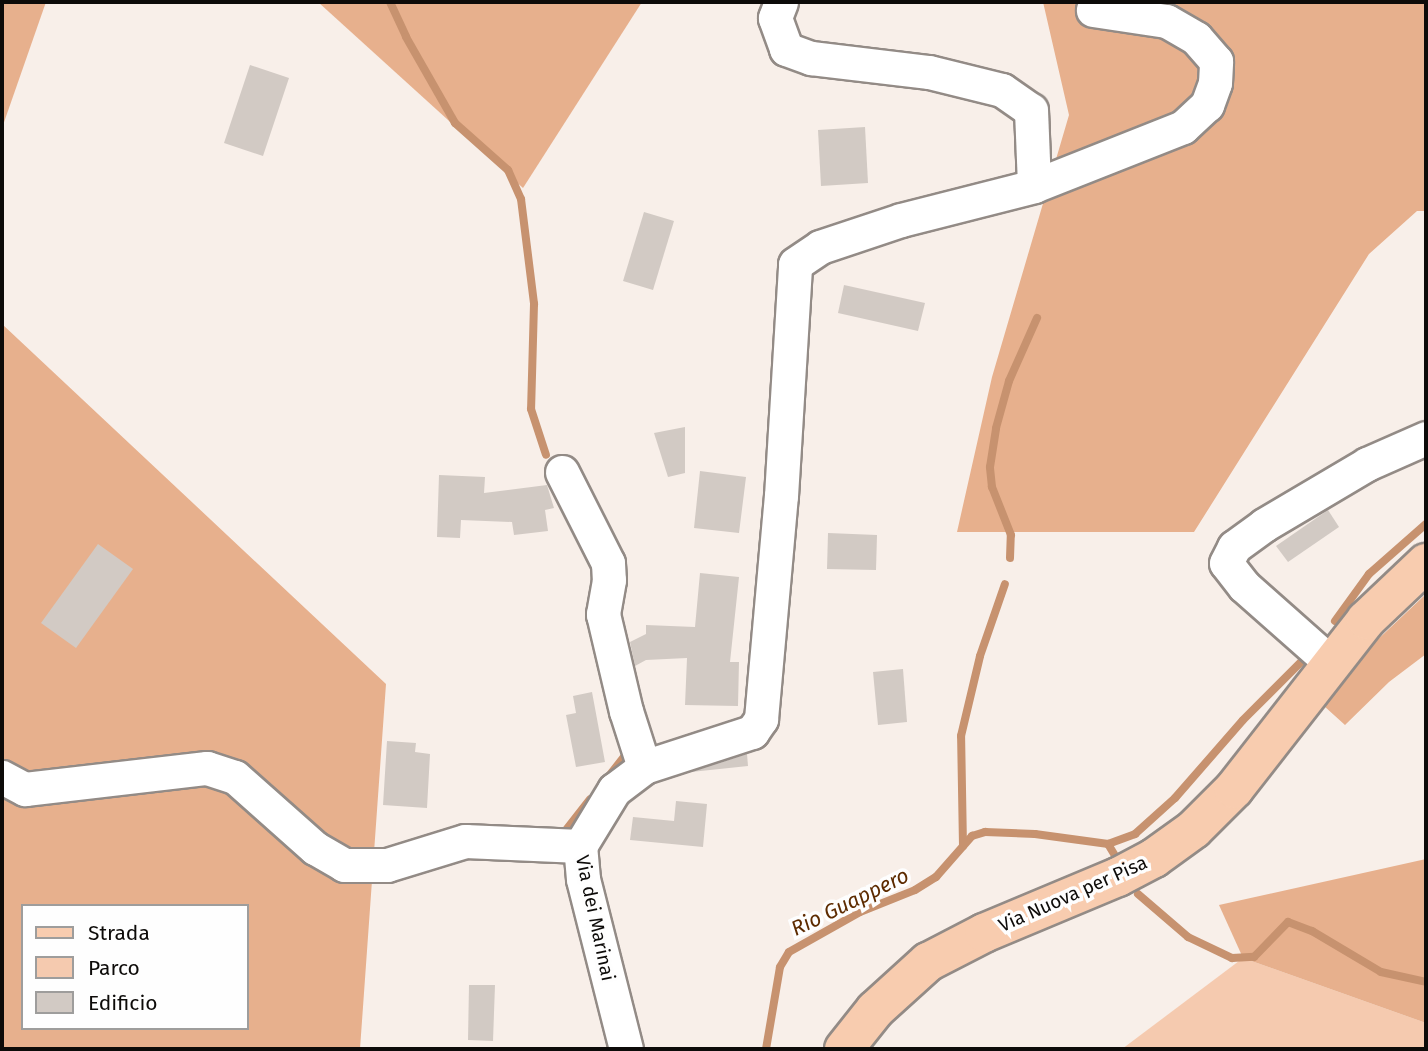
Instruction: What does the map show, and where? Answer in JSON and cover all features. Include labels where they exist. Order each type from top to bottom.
[{"type":"main road","name":"Via Nuova per Pisa","points":[[844,1049],[875,1010],[928,962],[984,933],[1118,877],[1188,834],[1234,789],[1366,620],[1426,563]]},
{"type":"street","points":[[781,2],[775,18],[786,49],[811,58],[941,75],[1002,90],[1031,110],[1034,186],[1183,127],[1207,105],[1215,83],[1216,61],[1196,38],[1166,21],[1093,10]]},
{"type":"street","name":"Via dei Marinai","points":[[626,1049],[583,879],[580,846],[614,790],[644,767],[752,732],[761,719],[782,482],[795,264],[820,247],[901,220],[1034,186]]},
{"type":"street","points":[[1331,663],[1244,586],[1226,563],[1234,547],[1264,525],[1367,464],[1426,438]]},
{"type":"street","points":[[562,472],[608,563],[609,580],[603,614],[626,711],[644,767]]},
{"type":"street","points":[[2,777],[25,789],[207,768],[234,777],[314,848],[344,865],[387,865],[465,841],[580,846]]},
{"type":"green space","points":[[1243,958],[1426,1023],[1426,1049],[1122,1049]]},
{"type":"shaded area","points":[[2,2],[46,2],[2,128]]},
{"type":"shaded area","points":[[318,2],[642,2],[523,188]]},
{"type":"shaded area","points":[[1043,2],[1426,2],[1426,211],[1417,211],[1369,254],[1194,532],[957,532],[992,377],[1069,115]]},
{"type":"shaded area","points":[[2,324],[386,684],[360,1049],[2,1049]]},
{"type":"shaded area","points":[[1426,594],[1426,654],[1389,682],[1345,725],[1324,706],[1374,643]]},
{"type":"shaded area","points":[[1426,859],[1426,1023],[1243,958],[1219,905]]},
{"type":"building","points":[[250,65],[289,78],[263,156],[224,143]]},
{"type":"building","points":[[865,127],[868,183],[821,186],[818,130]]},
{"type":"building","points":[[644,212],[674,221],[653,290],[623,281]]},
{"type":"building","points":[[844,285],[925,303],[918,331],[838,313]]},
{"type":"building","points":[[685,427],[685,473],[668,477],[654,433]]},
{"type":"building","points":[[700,471],[746,477],[739,533],[694,528]]},
{"type":"building","points":[[439,475],[485,477],[484,493],[547,485],[554,508],[545,510],[548,531],[514,535],[512,522],[461,520],[460,538],[437,537]]},
{"type":"building","points":[[1328,510],[1339,527],[1288,562],[1276,546]]},
{"type":"building","points":[[828,533],[877,535],[876,570],[827,569]]},
{"type":"building","points":[[98,544],[133,569],[76,648],[41,623]]},
{"type":"building","points":[[700,573],[739,577],[730,662],[739,662],[738,706],[685,705],[687,658],[646,660],[635,666],[630,642],[646,634],[646,625],[695,627]]},
{"type":"building","points":[[903,669],[907,722],[878,725],[873,672]]},
{"type":"building","points":[[592,692],[605,762],[576,767],[566,715],[576,713],[573,696]]},
{"type":"building","points":[[387,741],[416,743],[415,752],[430,754],[427,808],[383,805]]},
{"type":"building","points":[[747,754],[748,766],[691,772]]},
{"type":"building","points":[[676,801],[707,804],[703,847],[630,840],[633,817],[674,821]]},
{"type":"building","points":[[469,985],[495,985],[493,1041],[468,1040]]},
{"type":"waterway","points":[[390,2],[406,37],[455,123],[508,170],[521,199],[534,304],[531,409],[546,455]]},
{"type":"waterway","points":[[1010,558],[1011,535],[992,487],[990,467],[996,428],[1009,381],[1037,318]]},
{"type":"waterway","name":"Rio Guappero","points":[[1335,621],[1369,574],[1426,524]]},
{"type":"waterway","points":[[963,846],[961,736],[980,656],[1005,584]]},
{"type":"waterway","name":"Rio Guappero","points":[[766,1049],[780,967],[789,952],[860,912],[915,890],[936,877],[972,836],[985,832],[1035,834],[1108,844],[1135,834],[1175,798],[1243,720],[1307,656]]},
{"type":"waterway","points":[[609,776],[629,750]]},
{"type":"waterway","points":[[566,830],[590,799]]},
{"type":"waterway","points":[[1108,844],[1114,854]]},
{"type":"waterway","points":[[1138,894],[1188,937],[1232,958],[1254,957],[1288,922],[1312,931],[1381,972],[1426,982]]}]
